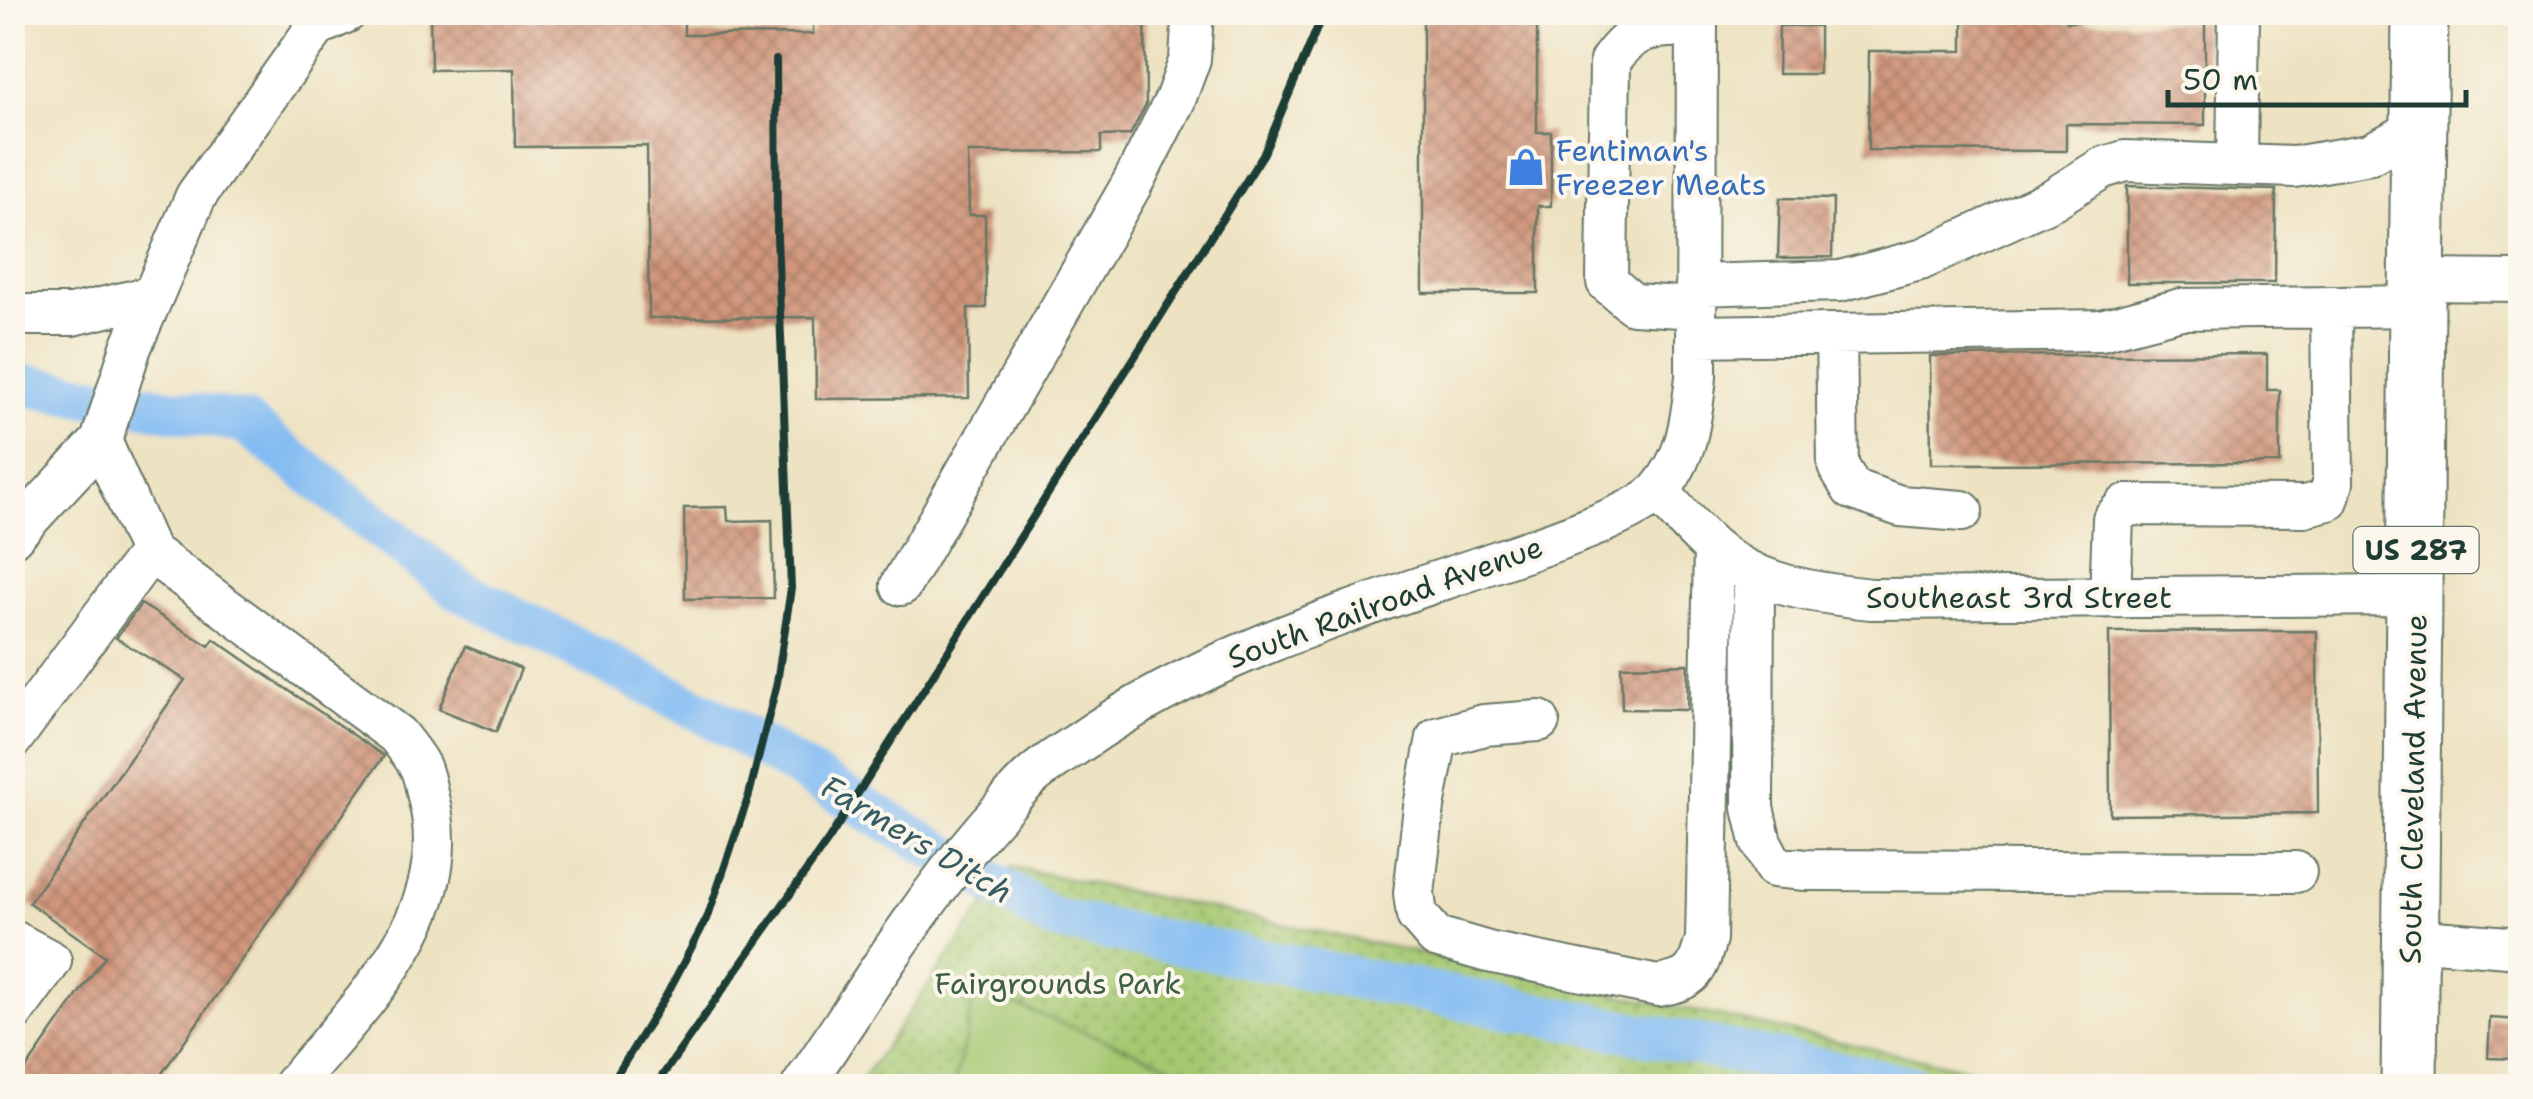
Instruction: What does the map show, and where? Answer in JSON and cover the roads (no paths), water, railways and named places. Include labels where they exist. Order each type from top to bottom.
[{"type":"highway","name":"South Cleveland Avenue","points":[[2409,1086],[2420,12]]},
{"type":"street","points":[[12,537],[102,440],[131,347],[196,196],[318,26],[347,12]]},
{"type":"street","points":[[901,586],[1132,184],[1175,100],[1190,59],[1193,12]]},
{"type":"street","points":[[2237,165],[2239,12]]},
{"type":"street","points":[[1697,20],[1644,28],[1629,37],[1610,61],[1607,282],[1633,304],[1696,310],[1836,334],[2101,330],[2181,309],[2331,307],[2520,280]]},
{"type":"street","name":"South Railroad Avenue","points":[[802,1086],[929,896],[971,844],[1031,776],[1120,714],[1210,667],[1316,624],[1638,507],[1658,491],[1676,467],[1689,436],[1696,377],[1697,20]]},
{"type":"street","points":[[1696,310],[1840,281],[1920,260],[2053,199],[2102,168],[2125,162],[2294,167],[2370,154],[2419,128]]},
{"type":"street","points":[[12,315],[72,316],[153,296]]},
{"type":"street","points":[[2110,597],[2113,519],[2126,505],[2304,506],[2328,500],[2333,483],[2331,307]]},
{"type":"street","points":[[1836,334],[1838,466],[1852,489],[1900,506],[1962,511]]},
{"type":"street","points":[[102,440],[150,552],[398,735],[420,767],[433,814],[434,856],[423,910],[398,957],[293,1086]]},
{"type":"street","name":"Southeast 3rd Street","points":[[1658,491],[1714,548],[1754,576],[1816,593],[1871,599],[2415,595]]},
{"type":"street","points":[[1539,721],[1484,725],[1437,738],[1414,893],[1418,915],[1436,937],[1488,952],[1658,986],[1682,982],[1700,963],[1706,939],[1714,548]]},
{"type":"street","points":[[12,740],[150,552]]},
{"type":"street","points":[[1754,576],[1753,808],[1761,842],[1774,866],[1826,870],[2296,872]]},
{"type":"street","points":[[2411,939],[2520,948]]},
{"type":"street","points":[[12,940],[50,961],[12,1014]]},
{"type":"waterway","name":"Farmers Ditch","points":[[12,383],[244,422],[458,589],[703,712],[1053,919],[1909,1086]]},
{"type":"railway","points":[[655,1086],[829,839],[1264,153],[1324,12]]},
{"type":"railway","points":[[610,1086],[667,994],[708,916],[749,795],[777,683],[791,588],[777,236],[776,60]]},
{"type":"place","name":"Fentiman's Freezer Meats","points":[[1526,167]]},
{"type":"park label","name":"Fairgrounds Park","points":[[1058,983]]}]
